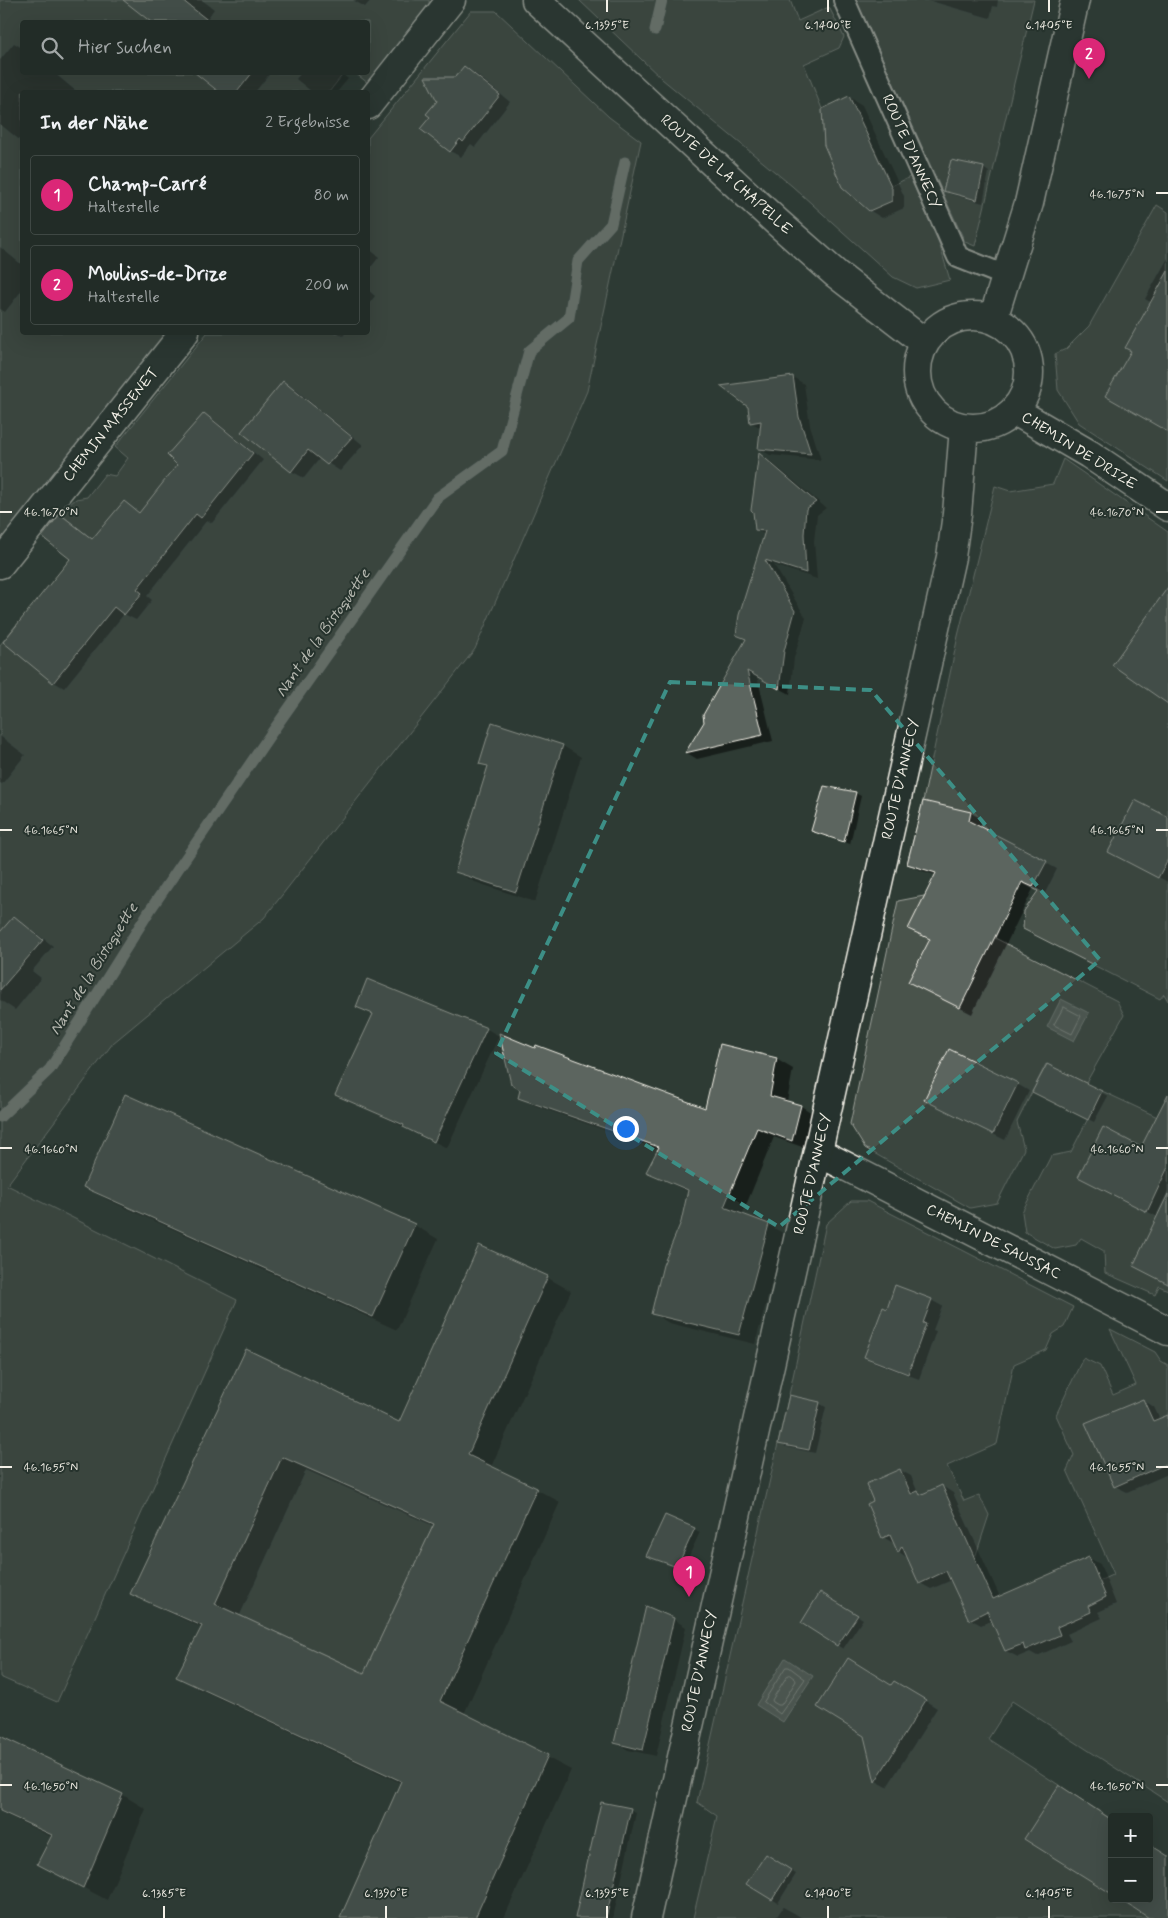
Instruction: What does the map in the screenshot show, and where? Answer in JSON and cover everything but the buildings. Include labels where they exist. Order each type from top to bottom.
[{"type":"main road","points":[[370,102],[451,0]]},
{"type":"main road","name":"ROUTE DE LA CHAPELLE","points":[[536,0],[836,274],[924,342]]},
{"type":"main road","points":[[993,319],[1029,203],[1075,0]]},
{"type":"main road","points":[[974,315],[993,319],[1008,327],[1020,339],[1028,356],[1029,382],[1024,398],[1015,411],[1002,421],[990,425],[964,428],[948,423],[931,410],[921,395],[916,377],[918,356],[924,342],[939,326],[954,318],[974,315]]},
{"type":"main road","name":"CHEMIN MASSENET","points":[[0,564],[183,335]]},
{"type":"main road","name":"CHEMIN DE DRIZE","points":[[1015,411],[1090,454],[1168,507]]},
{"type":"main road","name":"ROUTE D'ANNECY","points":[[646,1918],[951,557],[957,514],[964,428]]},
{"type":"main road","name":"CHEMIN DE SAUSSAC","points":[[818,1152],[1168,1331]]},
{"type":"lane","name":"ROUTE D'ANNECY","points":[[844,0],[958,257],[1006,276]]},
{"type":"highlighted area","points":[[670,682],[871,690],[1100,960],[779,1227],[496,1053]]},
{"type":"shaded area","points":[[0,0],[429,0],[430,14],[373,87],[358,75],[370,75],[370,20],[20,20],[20,75],[342,75],[331,90],[20,90],[20,335],[175,335],[0,553]]},
{"type":"shaded area","points":[[579,0],[790,0],[798,21],[829,7],[844,37],[839,48],[804,64],[822,109],[824,145],[834,166],[874,148],[891,186],[910,177],[939,243],[950,280],[916,288],[893,277],[792,186],[662,79]]},
{"type":"shaded area","points":[[856,0],[1034,0],[975,246],[965,242]]},
{"type":"shaded area","points":[[471,11],[496,11],[609,117],[641,141],[587,391],[475,649],[264,918],[113,1043],[7,1185],[237,1300],[57,1702],[0,1677],[0,645],[16,625],[27,633],[43,612],[84,644],[139,576],[59,513],[76,499],[87,497],[105,474],[115,476],[128,458],[115,447],[205,335],[370,335],[370,136]]},
{"type":"shaded area","points":[[1157,205],[1168,212],[1168,481],[1079,423],[1058,390],[1055,354],[1066,349],[1089,326]]},
{"type":"shaded area","points":[[1063,459],[1168,532],[1168,1001],[1164,994],[1160,999],[1023,929],[1024,911],[1038,891],[996,868],[954,878],[907,864],[923,801],[958,636],[995,486],[1010,491],[1053,484]]},
{"type":"shaded area","points":[[924,896],[998,931],[995,938],[1117,1001],[1124,1015],[1086,1083],[1046,1064],[1017,1122],[1024,1149],[997,1203],[970,1208],[865,1148],[850,1124],[898,901]]},
{"type":"shaded area","points":[[1102,1091],[1168,1122],[1168,1290],[1159,1286],[1155,1295],[1105,1273],[1104,1251],[1081,1238],[1076,1245],[1055,1249],[1025,1232],[1022,1212],[1051,1156],[1071,1152]]},
{"type":"shaded area","points":[[851,1201],[867,1201],[1073,1307],[1064,1327],[1053,1334],[1046,1350],[1014,1364],[997,1444],[947,1466],[964,1501],[979,1495],[989,1515],[975,1558],[997,1613],[1057,1627],[1091,1612],[1088,1606],[1106,1597],[1099,1581],[1114,1574],[1067,1470],[1074,1455],[1056,1415],[1083,1358],[1100,1366],[1113,1395],[1136,1385],[1110,1329],[1155,1352],[1161,1361],[1168,1365],[1168,1802],[1012,1701],[988,1739],[1108,1817],[1104,1823],[1108,1826],[1108,1903],[1153,1903],[1168,1918],[693,1918],[717,1816],[697,1802],[826,1224]]},
{"type":"shaded area","points":[[282,1457],[434,1524],[364,1673],[215,1604]]},
{"type":"water","points":[[1061,999],[1089,1013],[1074,1041],[1047,1027]]},
{"type":"water","points":[[785,1658],[813,1676],[783,1722],[756,1705]]},
{"type":"waterway","name":"Nant de la Bistoquette","points":[[655,30],[662,0]]},
{"type":"waterway","name":"Nant de la Bistoquette","points":[[0,1117],[50,1069],[150,910],[270,735],[437,498],[502,451],[529,351],[569,318],[578,261],[611,224],[625,162]]},
{"type":"place","name":"Moulins-de-Drize","points":[[1089,79]]},
{"type":"place","name":"Champ-Carré","points":[[689,1597]]}]
